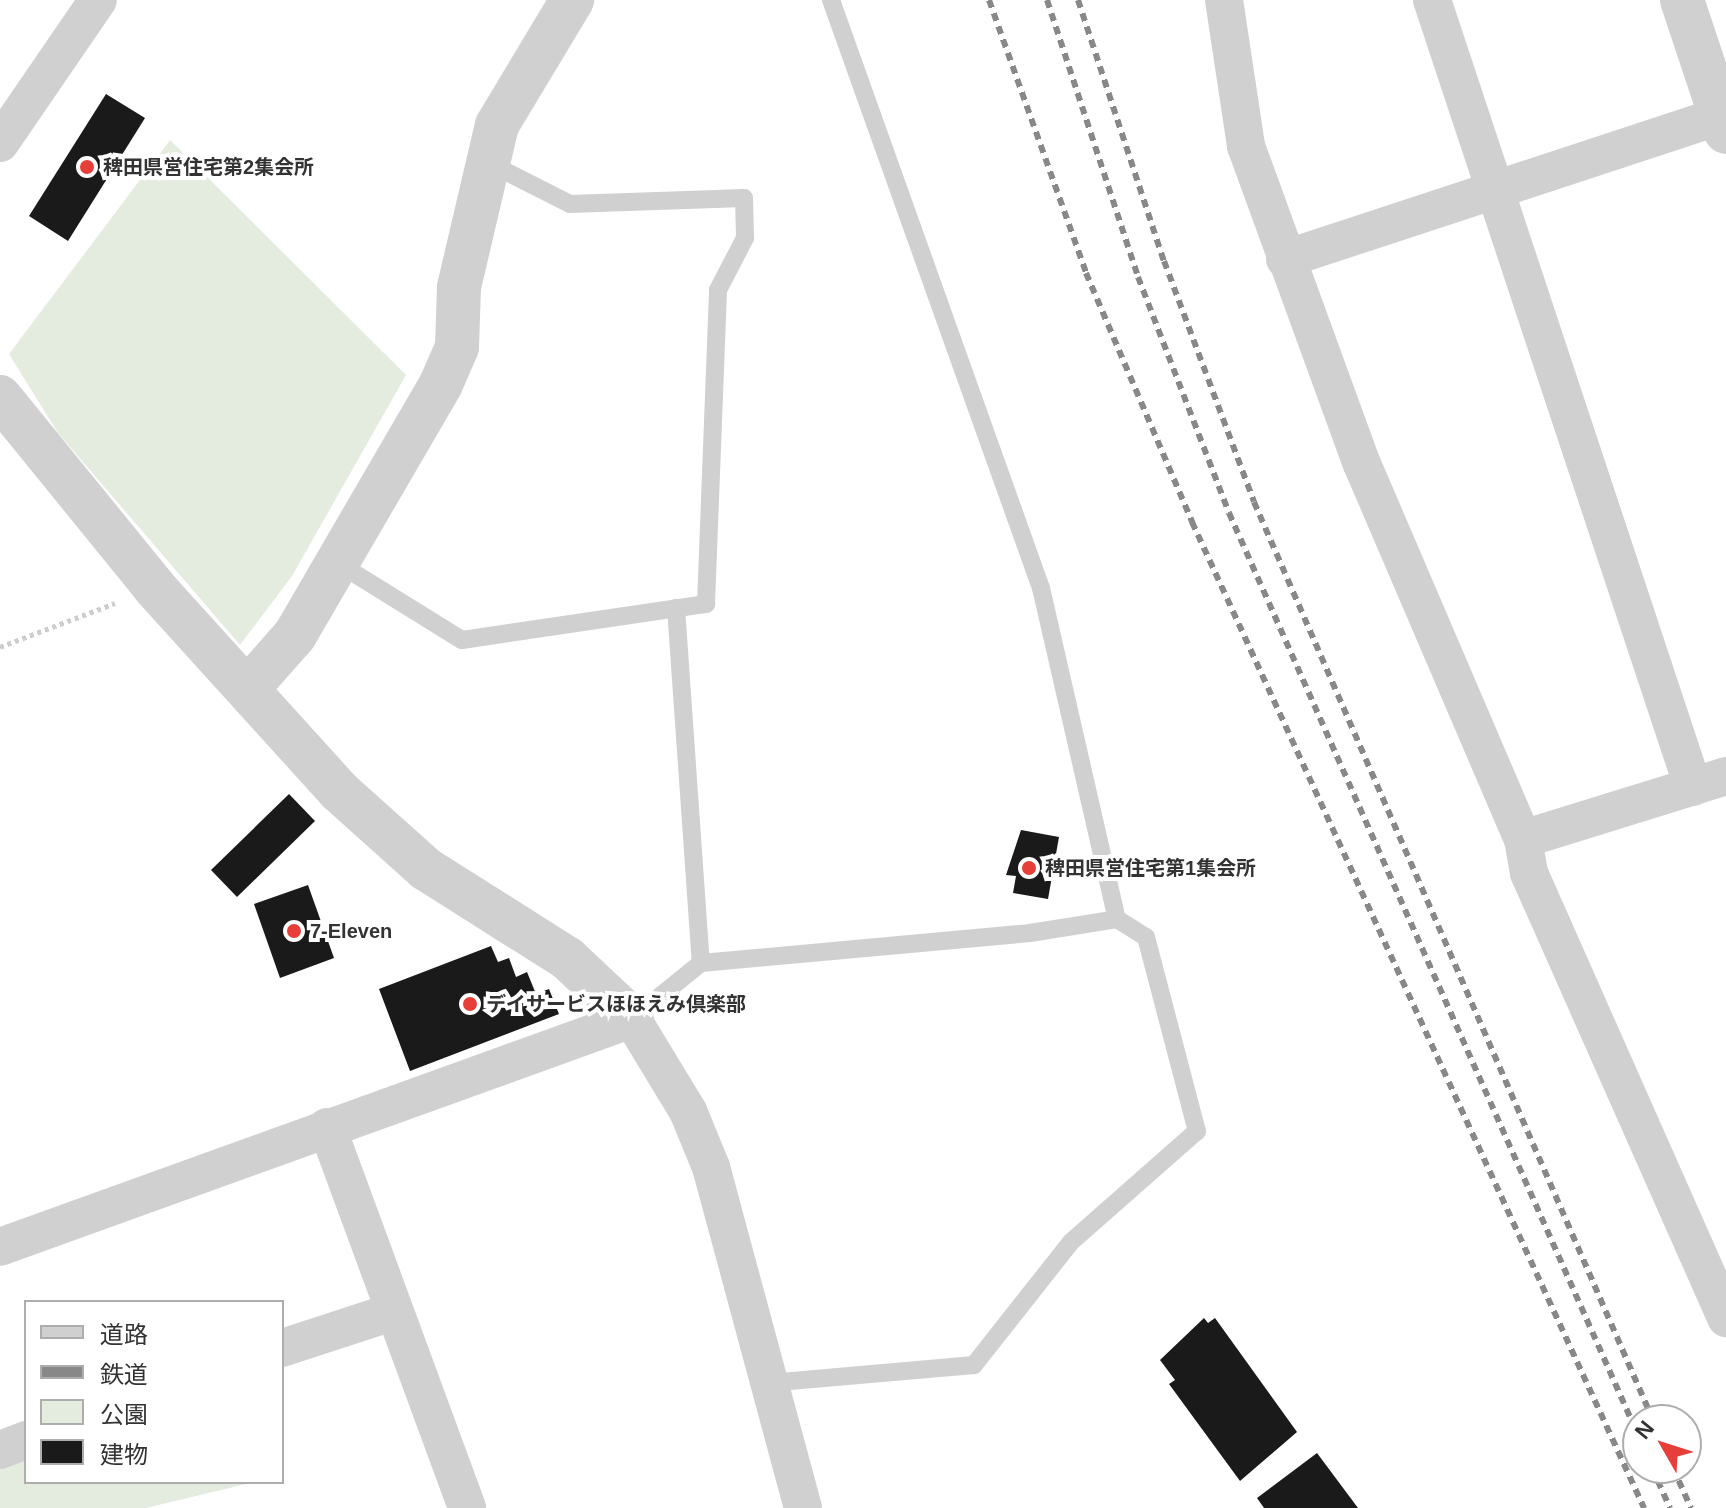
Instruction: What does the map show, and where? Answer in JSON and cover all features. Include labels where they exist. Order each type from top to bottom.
[{"type":"street","points":[[0,143],[98,0]]},
{"type":"street","points":[[249,687],[295,635],[457,347],[459,287],[497,125],[572,0]]},
{"type":"street","points":[[1224,0],[1235,100],[1285,259],[1362,464],[1523,839],[1529,873],[1712,1251],[1726,1318]]},
{"type":"street","points":[[1432,0],[1496,187],[1710,781],[1523,839]]},
{"type":"street","points":[[1285,259],[1496,187],[1724,121],[1682,0]]},
{"type":"street","points":[[0,397],[155,588],[249,687],[339,791],[426,869],[567,958],[632,1019],[688,1111],[711,1167],[803,1508]]},
{"type":"street","points":[[0,1247],[632,1019]]},
{"type":"street","points":[[327,1127],[392,1312],[467,1508]]},
{"type":"street","points":[[284,1347],[392,1312]]},
{"type":"street","points":[[0,1450],[24,1441]]},
{"type":"lane","points":[[831,0],[1041,588],[1117,919]]},
{"type":"lane","points":[[336,562],[462,640],[706,604],[718,290],[745,238],[744,198],[570,204],[488,162]]},
{"type":"lane","points":[[676,608],[701,963]]},
{"type":"lane","points":[[632,1019],[701,963],[1030,933],[1117,919],[1146,937],[1197,1131],[1071,1242],[974,1365],[767,1383]]},
{"type":"path","points":[[0,647],[155,588]]},
{"type":"green space","points":[[170,140],[406,375],[292,576],[240,645],[58,433],[9,354]]},
{"type":"green space","points":[[24,1441],[24,1484],[246,1484],[146,1508],[0,1508],[0,1450]]},
{"type":"building","name":"稗田県営住宅第2集会所","points":[[106,94],[145,118],[68,241],[29,216]]},
{"type":"building","points":[[289,794],[315,821],[237,897],[211,870]]},
{"type":"building","name":"稗田県営住宅第1集会所","points":[[1021,830],[1059,837],[1048,899],[1013,893],[1016,876],[1006,875]]},
{"type":"building","name":"7-Eleven","points":[[308,885],[334,958],[280,978],[254,904]]},
{"type":"building","name":"デイサービスほほえみ倶楽部","points":[[491,946],[498,962],[509,958],[516,977],[527,972],[536,994],[549,989],[559,1014],[410,1071],[379,989]]},
{"type":"building","points":[[1204,1318],[1208,1323],[1215,1318],[1297,1432],[1240,1481],[1169,1384],[1175,1380],[1160,1360]]},
{"type":"building","points":[[1317,1453],[1358,1508],[1264,1508],[1257,1498]]},
{"type":"railway","points":[[989,0],[1086,273],[1192,522],[1644,1508]]},
{"type":"railway","points":[[1047,0],[1138,277],[1229,513],[1624,1404]]},
{"type":"railway","points":[[1078,0],[1164,261],[1254,502],[1646,1404]]},
{"type":"railway","points":[[1659,1484],[1670,1508]]},
{"type":"railway","points":[[1680,1484],[1691,1508]]},
{"type":"place","name":"稗田県営住宅第2集会所","points":[[87,167]]},
{"type":"place","name":"稗田県営住宅第1集会所","points":[[1029,868]]},
{"type":"place","name":"7-Eleven","points":[[294,931]]},
{"type":"place","name":"デイサービスほほえみ倶楽部","points":[[470,1004]]}]
